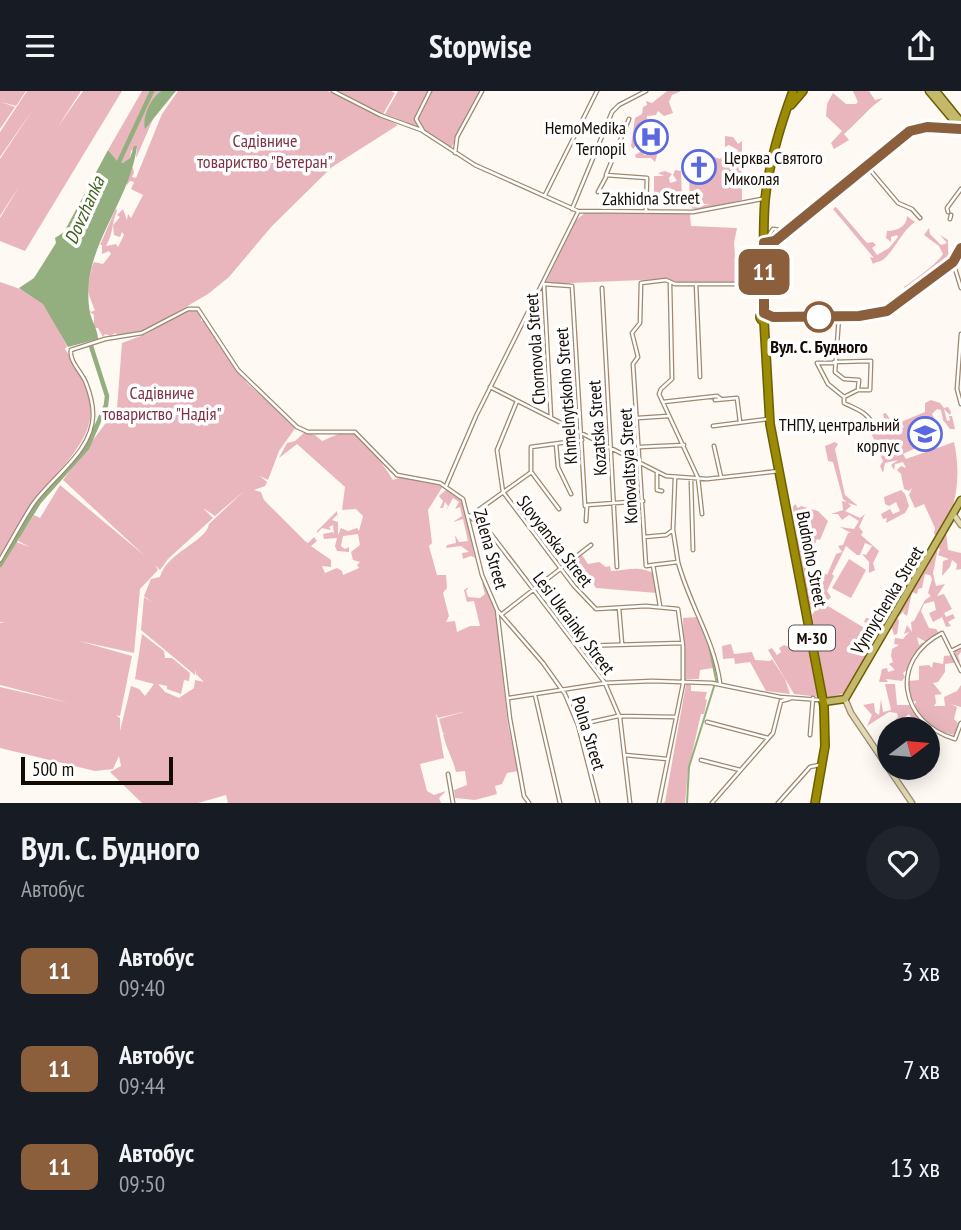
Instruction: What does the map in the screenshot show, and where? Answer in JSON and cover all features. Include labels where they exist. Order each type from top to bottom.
[{"type":"highway","name":"М-30","points":[[787,108],[792,91]]},
{"type":"highway","points":[[787,108],[803,91]]},
{"type":"highway","name":"Budnoho Street","points":[[787,108],[772,160],[765,199],[764,284],[769,419],[824,702],[825,733],[815,803]]},
{"type":"main road","points":[[929,91],[961,127]]},
{"type":"main road","points":[[936,91],[961,127]]},
{"type":"main road","points":[[765,317],[866,316],[887,311],[953,262],[961,248]]},
{"type":"main road","name":"Vynnychenka Street","points":[[845,699],[961,500]]},
{"type":"main road","points":[[954,515],[961,525]]},
{"type":"main road","points":[[824,702],[845,699],[850,713],[912,803]]},
{"type":"street","name":"Zakhidna Street","points":[[333,91],[380,115],[424,131],[455,153],[579,211],[695,212],[765,199]]},
{"type":"street","points":[[424,131],[416,119],[430,91]]},
{"type":"street","points":[[455,153],[457,137],[482,91]]},
{"type":"street","points":[[545,196],[597,91]]},
{"type":"street","points":[[572,209],[612,112],[619,105],[646,91]]},
{"type":"street","points":[[597,192],[607,176],[629,119]]},
{"type":"street","points":[[764,243],[775,241],[788,232],[901,137],[917,129],[961,127]]},
{"type":"street","points":[[866,165],[898,203],[912,209],[920,218]]},
{"type":"street","points":[[607,176],[647,178],[646,212]]},
{"type":"street","points":[[950,215],[947,208],[961,189]]},
{"type":"street","points":[[0,560],[33,505],[76,454],[90,430],[93,414],[90,394],[86,381],[71,358],[71,350],[105,339],[142,333],[192,308],[204,314],[242,375],[299,429],[324,433],[355,432],[397,474],[446,486],[490,387],[579,211]]},
{"type":"street","points":[[775,241],[771,238],[771,230],[788,232]]},
{"type":"street","points":[[953,262],[961,288]]},
{"type":"street","name":"Konovaltsya Street","points":[[653,565],[646,566],[633,364],[638,357],[632,333],[640,323],[640,287],[644,281],[669,281],[670,284]]},
{"type":"street","name":"Khmelnytskoho Street","points":[[543,284],[572,286],[586,521]]},
{"type":"street","name":"Chornovola Street","points":[[543,284],[551,418]]},
{"type":"street","points":[[702,514],[699,479],[668,416],[660,391],[672,379],[670,284],[764,284]]},
{"type":"street","points":[[696,284],[700,377]]},
{"type":"street","name":"Kozatska Street","points":[[602,288],[617,567]]},
{"type":"street","points":[[839,317],[834,363],[839,378],[859,380],[858,390]]},
{"type":"street","points":[[961,334],[957,389],[961,404]]},
{"type":"street","points":[[844,397],[858,390],[870,390],[871,361],[840,360],[834,363],[817,363],[828,384],[844,397],[845,403],[859,408],[871,418],[875,428]]},
{"type":"street","points":[[490,387],[657,473],[675,478],[699,479],[779,471]]},
{"type":"street","points":[[663,403],[717,396],[721,399]]},
{"type":"street","points":[[715,400],[737,398],[740,422]]},
{"type":"street","points":[[503,492],[497,450],[517,401]]},
{"type":"street","points":[[638,418],[668,416]]},
{"type":"street","points":[[713,426],[769,419]]},
{"type":"street","points":[[559,509],[531,473],[530,449],[582,440]]},
{"type":"street","points":[[556,444],[558,467],[570,494]]},
{"type":"street","points":[[640,447],[684,445]]},
{"type":"street","points":[[715,446],[721,477]]},
{"type":"street","points":[[469,516],[531,473]]},
{"type":"street","points":[[657,473],[657,490],[662,491]]},
{"type":"street","points":[[675,478],[673,530],[678,562],[693,608],[705,627],[716,683]]},
{"type":"street","points":[[691,479],[693,550]]},
{"type":"street","name":"Zelena Street","points":[[446,486],[463,499],[482,575],[497,610],[521,783],[529,803]]},
{"type":"street","name":"Slovyanska Street","points":[[503,492],[593,607],[660,607]]},
{"type":"street","points":[[586,506],[643,501]]},
{"type":"street","name":"Lesi Ukrainky Street","points":[[469,516],[491,534],[605,683],[618,716],[630,803]]},
{"type":"street","points":[[644,537],[666,535],[673,530]]},
{"type":"street","points":[[502,614],[591,545]]},
{"type":"street","points":[[659,803],[683,682],[678,609],[660,607],[653,565],[678,562]]},
{"type":"street","points":[[619,608],[622,645]]},
{"type":"street","name":"Polna Street","points":[[497,610],[563,691],[578,725],[598,803]]},
{"type":"street","points":[[961,671],[942,633],[917,653],[908,675],[907,689],[909,703],[925,724],[938,734],[956,739],[961,723]]},
{"type":"street","points":[[578,646],[682,643]]},
{"type":"street","points":[[951,651],[961,646]]},
{"type":"street","points":[[508,698],[605,683],[683,682],[716,683],[824,702]]},
{"type":"street","points":[[535,695],[560,803]]},
{"type":"street","points":[[712,803],[768,739],[775,728],[780,701],[792,698]]},
{"type":"street","points":[[810,735],[813,698]]},
{"type":"street","points":[[578,725],[618,716],[675,717]]},
{"type":"street","points":[[707,722],[768,739]]},
{"type":"street","points":[[624,755],[667,759]]},
{"type":"street","points":[[701,760],[740,770]]},
{"type":"street","points":[[778,803],[810,767],[822,765]]},
{"type":"street","points":[[448,774],[453,803]]},
{"type":"green space","points":[[0,91],[26,91],[16,106],[1,102],[15,107],[0,129]]},
{"type":"green space","points":[[27,91],[81,91],[57,128],[83,91],[122,91],[25,251],[0,241],[0,218],[20,185],[0,216],[0,159],[34,108],[0,157],[0,132]]},
{"type":"green space","points":[[142,91],[161,91],[152,101],[145,122],[154,117],[136,158],[137,147],[131,151],[130,158],[123,163],[117,162],[108,150]]},
{"type":"green space","name":"Садівниче товариство \"Ветеран\"","points":[[178,91],[328,91],[398,125],[332,167],[272,226],[229,277],[208,294],[143,332],[118,335],[115,333],[111,336],[105,334],[103,337],[98,328],[94,328],[94,315],[90,312],[89,309],[91,312],[95,310],[88,292],[91,270],[93,271],[91,269],[94,262],[103,264],[111,254],[109,251],[102,254],[100,245],[116,208],[106,246],[116,244],[118,247],[124,235],[122,232],[120,237],[114,235],[113,225],[120,217],[117,215],[123,209],[127,220],[128,214],[131,218],[143,195],[131,189],[134,182],[130,181],[127,185],[126,180],[133,167],[132,177],[136,178],[162,114]]},
{"type":"green space","points":[[335,91],[391,91],[395,93],[383,114]]},
{"type":"green space","points":[[398,91],[483,91],[451,148],[406,122],[385,114]]},
{"type":"green space","points":[[667,91],[681,91],[672,95],[669,102],[673,113],[664,116],[658,111],[656,115],[647,116],[645,143],[637,144],[633,149],[631,146],[635,118],[642,114],[643,107],[647,105],[646,101],[652,103]]},
{"type":"green space","points":[[853,91],[869,91],[875,100],[883,98],[844,134],[849,140],[834,149],[831,143],[842,131],[826,116],[827,104],[833,93],[846,104],[856,104],[858,102]]},
{"type":"green space","points":[[725,136],[733,137],[738,144],[742,141],[742,200],[695,211],[692,209],[690,204],[689,176],[705,169],[708,155],[720,159],[723,155],[729,155],[734,159],[738,150],[729,145],[725,147]]},
{"type":"green space","points":[[641,145],[644,155],[649,154],[645,148],[654,147],[657,155],[655,162],[651,158],[636,158]]},
{"type":"green space","points":[[675,170],[681,171],[682,200],[687,204],[654,203],[654,176],[664,176],[658,173],[665,171],[672,174],[670,183],[677,181],[673,175]]},
{"type":"green space","points":[[836,207],[867,243],[873,242],[876,245],[872,248],[877,255],[889,248],[898,237],[891,237],[891,242],[886,238],[887,231],[901,227],[907,216],[915,222],[886,257],[873,264],[870,257],[874,258],[833,209]]},
{"type":"green space","points":[[585,213],[690,214],[691,226],[737,228],[734,243],[737,283],[677,282],[667,279],[545,284],[576,220]]},
{"type":"green space","points":[[929,228],[930,234],[941,245],[947,243],[940,235],[948,240],[948,252],[952,256],[904,294],[904,287],[931,267],[943,254],[939,246],[924,235]]},
{"type":"green space","points":[[0,282],[26,291],[44,303],[88,392],[91,409],[89,425],[82,440],[30,508],[0,557]]},
{"type":"green space","name":"Садівниче товариство \"Надія\"","points":[[190,309],[201,313],[201,321],[204,320],[210,327],[247,383],[296,427],[279,451],[268,480],[260,476],[267,482],[265,486],[254,490],[261,492],[264,500],[305,541],[308,543],[314,537],[317,541],[311,546],[331,560],[331,567],[322,566],[325,573],[337,568],[343,575],[359,568],[357,565],[360,562],[353,560],[351,552],[360,545],[358,534],[343,536],[341,546],[345,549],[349,547],[349,552],[337,551],[337,538],[324,539],[323,534],[333,532],[334,535],[333,525],[329,527],[331,530],[322,528],[317,531],[337,511],[338,520],[337,515],[332,520],[338,522],[338,535],[341,528],[348,531],[357,528],[359,531],[363,516],[356,509],[342,510],[345,487],[297,444],[279,458],[287,443],[295,441],[305,432],[322,441],[348,432],[367,445],[393,480],[401,477],[443,486],[428,510],[432,543],[429,546],[437,575],[446,575],[447,588],[443,593],[449,616],[446,622],[455,621],[457,632],[470,626],[480,626],[474,601],[467,602],[464,590],[469,587],[466,591],[468,597],[480,598],[485,594],[482,583],[485,584],[496,613],[508,725],[518,771],[507,773],[502,784],[495,786],[497,794],[475,800],[455,798],[454,790],[467,785],[465,771],[456,772],[439,719],[467,711],[438,718],[436,713],[444,758],[420,764],[427,791],[434,795],[446,791],[439,798],[441,803],[228,803],[226,795],[198,803],[142,803],[110,772],[121,766],[119,756],[113,769],[95,771],[0,748],[0,687],[70,703],[0,685],[0,623],[4,623],[0,622],[0,562],[10,546],[13,547],[16,542],[30,547],[18,541],[20,537],[13,539],[25,520],[30,517],[21,535],[34,515],[40,518],[60,485],[145,556],[63,480],[117,408],[122,343],[146,334]],"holes":[[[244,491],[209,524],[201,536],[170,561],[160,577],[151,579],[144,596],[152,602],[144,597],[141,630],[195,675],[196,669],[196,674],[204,682],[195,680],[194,688],[179,698],[165,692],[158,684],[181,694],[184,680],[189,681],[190,673],[172,658],[165,658],[164,651],[142,634],[135,679],[154,684],[145,696],[139,689],[131,686],[120,731],[120,718],[116,715],[120,716],[132,656],[79,641],[134,653],[140,589],[158,570],[155,565],[160,570],[168,559],[213,518],[203,508],[215,516]]]},
{"type":"green space","points":[[931,400],[940,403],[944,408],[948,407],[950,415],[944,409],[947,421],[950,420],[949,416],[952,416],[955,429],[950,429],[943,420],[941,410],[937,409],[932,414],[936,422],[916,431],[922,445],[903,454],[906,459],[954,442],[956,490],[950,514],[939,537],[934,534],[935,528],[924,504],[915,508],[909,495],[912,488],[909,491],[904,489],[901,474],[897,470],[901,466],[906,468],[903,462],[895,464],[894,470],[891,465],[898,460],[885,463],[883,473],[880,466],[883,461],[864,416],[876,426],[885,423],[883,414],[888,412],[886,413],[893,424],[899,423],[892,428],[893,432],[904,427],[901,422],[925,412],[925,403]]},
{"type":"green space","points":[[835,442],[838,444],[835,449],[845,495],[858,506],[848,503],[851,506],[845,511],[860,518],[865,514],[859,527],[863,532],[861,535],[879,551],[873,563],[875,570],[869,573],[869,562],[862,554],[866,555],[872,546],[865,543],[860,555],[857,555],[846,546],[827,591],[831,597],[828,600],[825,597],[823,603],[871,632],[874,626],[864,622],[866,618],[876,618],[883,624],[877,641],[858,668],[859,671],[846,693],[827,698],[812,615],[815,611],[810,608],[801,573],[793,507],[795,504],[798,508],[801,506],[818,511],[828,521],[820,540],[817,539],[814,546],[808,544],[805,535],[812,557],[811,563],[814,562],[818,567],[816,569],[811,565],[812,574],[820,570],[827,575],[836,554],[842,552],[838,546],[843,545],[848,533],[851,533],[840,527],[854,529],[859,521],[849,515],[842,520],[838,514],[831,514],[843,510],[842,501],[847,502],[843,499],[833,462],[828,461],[825,446]]},
{"type":"green space","points":[[448,488],[462,499],[475,558],[471,556],[463,559],[462,553],[469,552],[461,546],[446,548],[447,545],[456,543],[455,535],[459,542],[468,541],[463,519],[453,522],[462,516],[460,507],[455,509],[459,502],[453,498],[446,511],[448,506],[445,502],[443,508],[440,508],[443,501],[439,496]]},
{"type":"green space","points":[[901,490],[909,506],[905,513],[886,523],[887,518],[883,519],[881,514],[890,509],[893,514],[900,511],[896,502],[889,506],[885,504],[884,497]]},
{"type":"green space","points":[[946,532],[948,550],[961,553],[961,569],[956,570],[957,564],[952,560],[942,576],[943,561],[949,559],[938,555],[938,548],[933,573],[936,586],[945,584],[937,596],[944,594],[952,609],[944,613],[946,617],[953,614],[955,618],[948,622],[951,626],[946,627],[942,617],[933,622],[929,613],[936,610],[934,601],[924,604],[921,611],[929,628],[936,629],[939,633],[926,642],[917,637],[919,645],[924,645],[917,652],[908,673],[907,670],[903,673],[905,677],[902,681],[886,679],[888,682],[879,682],[882,669],[887,668],[888,672],[895,670],[889,664],[893,662],[892,649],[899,645],[894,644],[895,638],[903,639],[909,632],[904,634],[907,625],[912,632],[911,622],[925,600],[931,596],[928,593],[932,579],[930,575],[925,574],[922,588],[918,589],[917,594],[912,592],[907,616],[903,613],[907,608],[897,618],[897,634],[894,635],[892,628],[886,632]]},
{"type":"green space","points":[[582,555],[588,564],[599,562],[606,567],[610,566],[611,571],[637,569],[653,573],[657,593],[596,588],[581,564],[571,570],[568,565]]},
{"type":"green space","points":[[849,559],[866,570],[851,598],[832,588]]},
{"type":"green space","points":[[697,617],[709,644],[718,677],[713,668],[700,670],[699,679],[684,679],[683,618]]},
{"type":"green space","points":[[809,633],[819,697],[794,694],[768,650],[772,648],[777,655],[781,652],[779,648],[784,645],[789,647],[803,644],[804,637]]},
{"type":"green space","points":[[731,644],[734,654],[752,652],[755,660],[772,659],[785,679],[790,694],[766,691],[750,662],[735,664],[734,658],[723,659],[722,646]]},
{"type":"green space","points":[[961,644],[958,656],[960,662],[945,664],[945,672],[938,682],[933,683],[942,694],[935,695],[934,706],[945,706],[944,697],[957,691],[961,685],[961,707],[950,704],[957,707],[954,719],[958,723],[955,735],[940,732],[940,717],[911,717],[909,714],[898,717],[897,713],[889,712],[877,717],[867,726],[872,715],[863,705],[874,703],[875,712],[879,715],[881,699],[883,712],[891,710],[885,684],[895,684],[897,705],[914,708],[916,701],[912,702],[908,692],[908,681],[919,680],[919,666],[929,665],[932,668],[933,662],[943,664],[944,656],[954,655],[955,647]]},
{"type":"green space","points":[[686,684],[691,685],[691,691],[707,692],[707,700],[704,714],[701,714],[688,771],[685,803],[663,803],[665,802]]},
{"type":"water","points":[[161,91],[176,91],[145,129],[148,109],[153,98]]},
{"type":"water","points":[[134,146],[137,146],[134,164],[99,246],[89,280],[89,309],[98,339],[68,347],[43,304],[19,288],[34,278],[56,243],[55,238],[64,232],[108,150],[117,161],[123,163],[130,158]]},
{"type":"waterway","name":"Dovzhanka","points":[[117,166],[152,91]]},
{"type":"waterway","name":"Dovzhanka","points":[[0,565],[39,502],[87,448],[106,405],[107,396],[91,346]]},
{"type":"waterway","points":[[687,803],[689,767],[716,680],[709,645]]},
{"type":"bus line","name":"11","points":[[961,129],[927,127],[910,131],[775,241],[764,243],[764,313],[768,317],[832,317],[866,316],[887,311],[953,262],[961,248]]},
{"type":"place","name":"HemoMedika Ternopil","points":[[651,137]]},
{"type":"place","name":"Церква Святого Миколая","points":[[699,167]]},
{"type":"place","name":"Вул. С. Будного","points":[[819,317]]},
{"type":"place","name":"ТНПУ, центральний корпус","points":[[925,434]]}]
